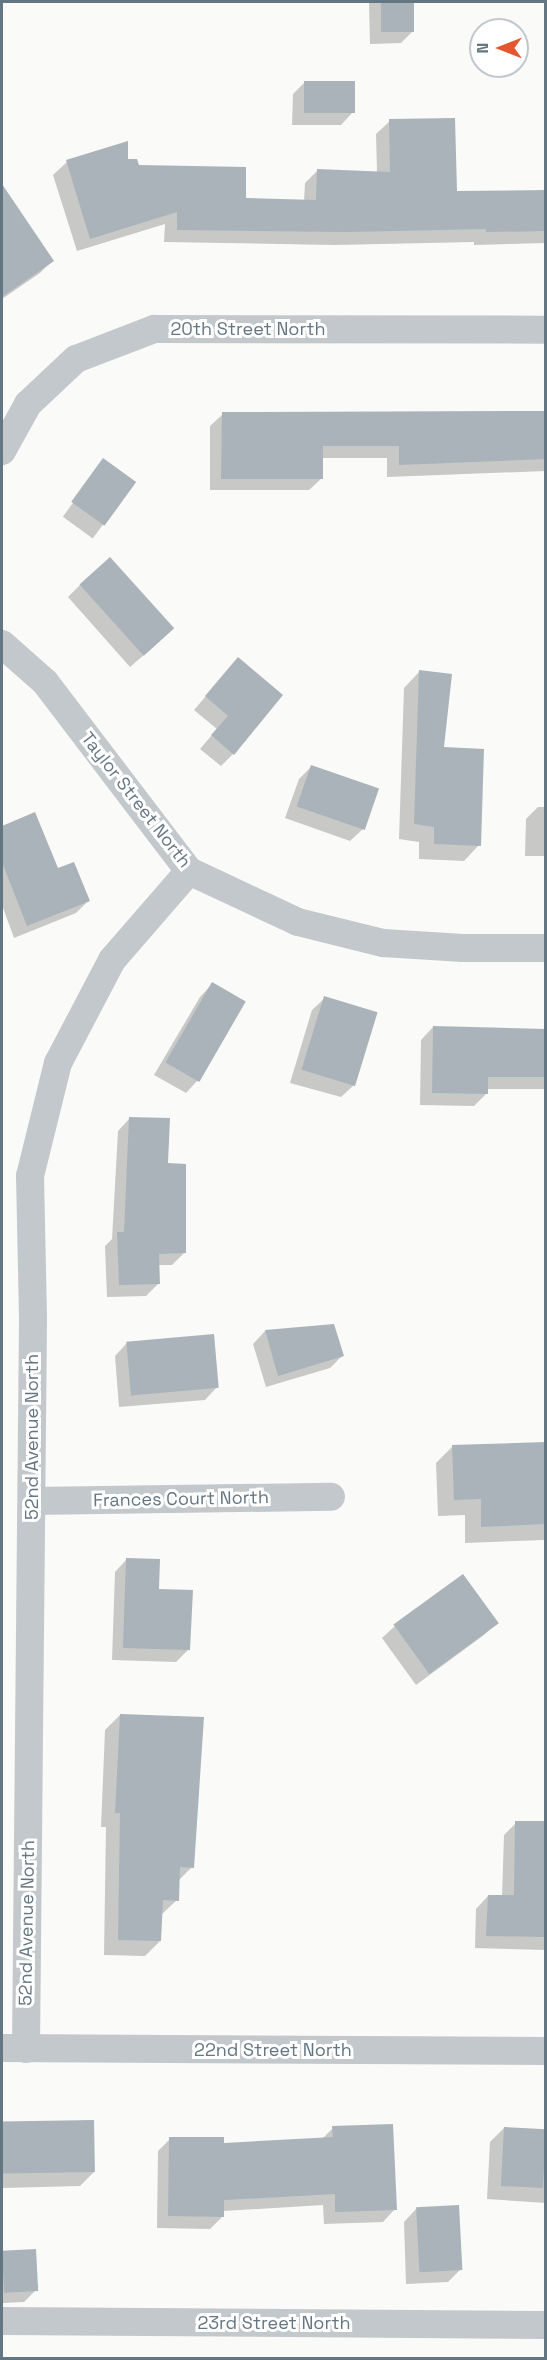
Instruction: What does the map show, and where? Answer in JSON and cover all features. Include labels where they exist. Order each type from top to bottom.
[{"type":"street","name":"20th Street North","points":[[2,451],[28,404],[76,359],[154,329],[546,330]]},
{"type":"street","name":"Taylor Street North","points":[[2,644],[45,682],[189,871],[298,922],[383,943],[463,948],[546,948]]},
{"type":"street","name":"52nd Avenue North","points":[[14,2048],[32,1501],[30,1176],[58,1063],[111,960],[189,871]]},
{"type":"street","name":"Frances Court North","points":[[32,1501],[331,1497]]},
{"type":"street","name":"22nd Street North","points":[[14,2048],[546,2051]]},
{"type":"street","name":"23rd Street North","points":[[2,2321],[546,2325]]},
{"type":"building","points":[[381,2],[414,2],[414,32],[381,32]]},
{"type":"building","points":[[304,81],[355,81],[355,113],[304,113]]},
{"type":"building","points":[[455,118],[457,191],[546,190],[546,231],[486,232],[486,229],[348,232],[177,230],[177,212],[90,239],[66,160],[128,141],[128,159],[137,159],[139,165],[246,167],[246,198],[316,200],[317,169],[390,172],[389,119]]},
{"type":"building","points":[[2,184],[54,261],[2,297]]},
{"type":"building","points":[[546,411],[546,459],[399,465],[399,446],[323,446],[323,479],[221,479],[222,412]]},
{"type":"building","points":[[103,458],[136,482],[104,526],[71,502]]},
{"type":"building","points":[[110,557],[174,628],[144,656],[80,584]]},
{"type":"building","points":[[238,657],[283,695],[234,755],[211,735],[228,716],[205,696]]},
{"type":"building","points":[[419,670],[452,674],[444,747],[484,749],[481,846],[434,844],[434,827],[414,824]]},
{"type":"building","points":[[311,765],[379,788],[365,830],[297,807]]},
{"type":"building","points":[[35,812],[58,868],[74,862],[90,901],[27,926],[2,862],[2,826]]},
{"type":"building","points":[[212,982],[246,1002],[199,1082],[166,1063]]},
{"type":"building","points":[[324,996],[378,1012],[355,1086],[301,1070]]},
{"type":"building","points":[[433,1026],[546,1029],[546,1077],[488,1077],[488,1094],[432,1093]]},
{"type":"building","points":[[129,1117],[170,1118],[168,1163],[186,1164],[186,1253],[159,1254],[160,1284],[119,1285],[117,1232],[124,1232]]},
{"type":"building","points":[[334,1324],[344,1356],[278,1376],[265,1330]]},
{"type":"building","points":[[214,1334],[219,1388],[131,1395],[126,1342]]},
{"type":"building","points":[[546,1442],[546,1524],[481,1527],[481,1499],[454,1500],[452,1445]]},
{"type":"building","points":[[126,1558],[160,1559],[159,1589],[193,1590],[190,1650],[123,1648]]},
{"type":"building","points":[[463,1574],[499,1623],[429,1674],[393,1625]]},
{"type":"building","points":[[120,1714],[204,1717],[194,1868],[180,1867],[179,1901],[163,1900],[161,1941],[118,1940],[120,1813],[115,1813]]},
{"type":"building","points":[[515,1821],[546,1821],[546,1937],[486,1936],[488,1895],[514,1895]]},
{"type":"building","points":[[94,2120],[95,2172],[3,2174],[2,2122]]},
{"type":"building","points":[[393,2124],[397,2210],[335,2212],[335,2194],[224,2200],[224,2217],[168,2216],[169,2137],[224,2137],[224,2143],[333,2137],[332,2126]]},
{"type":"building","points":[[504,2127],[546,2129],[543,2188],[501,2186]]},
{"type":"building","points":[[459,2205],[462,2270],[419,2272],[416,2207]]},
{"type":"building","points":[[36,2249],[38,2291],[4,2293],[2,2251]]}]
